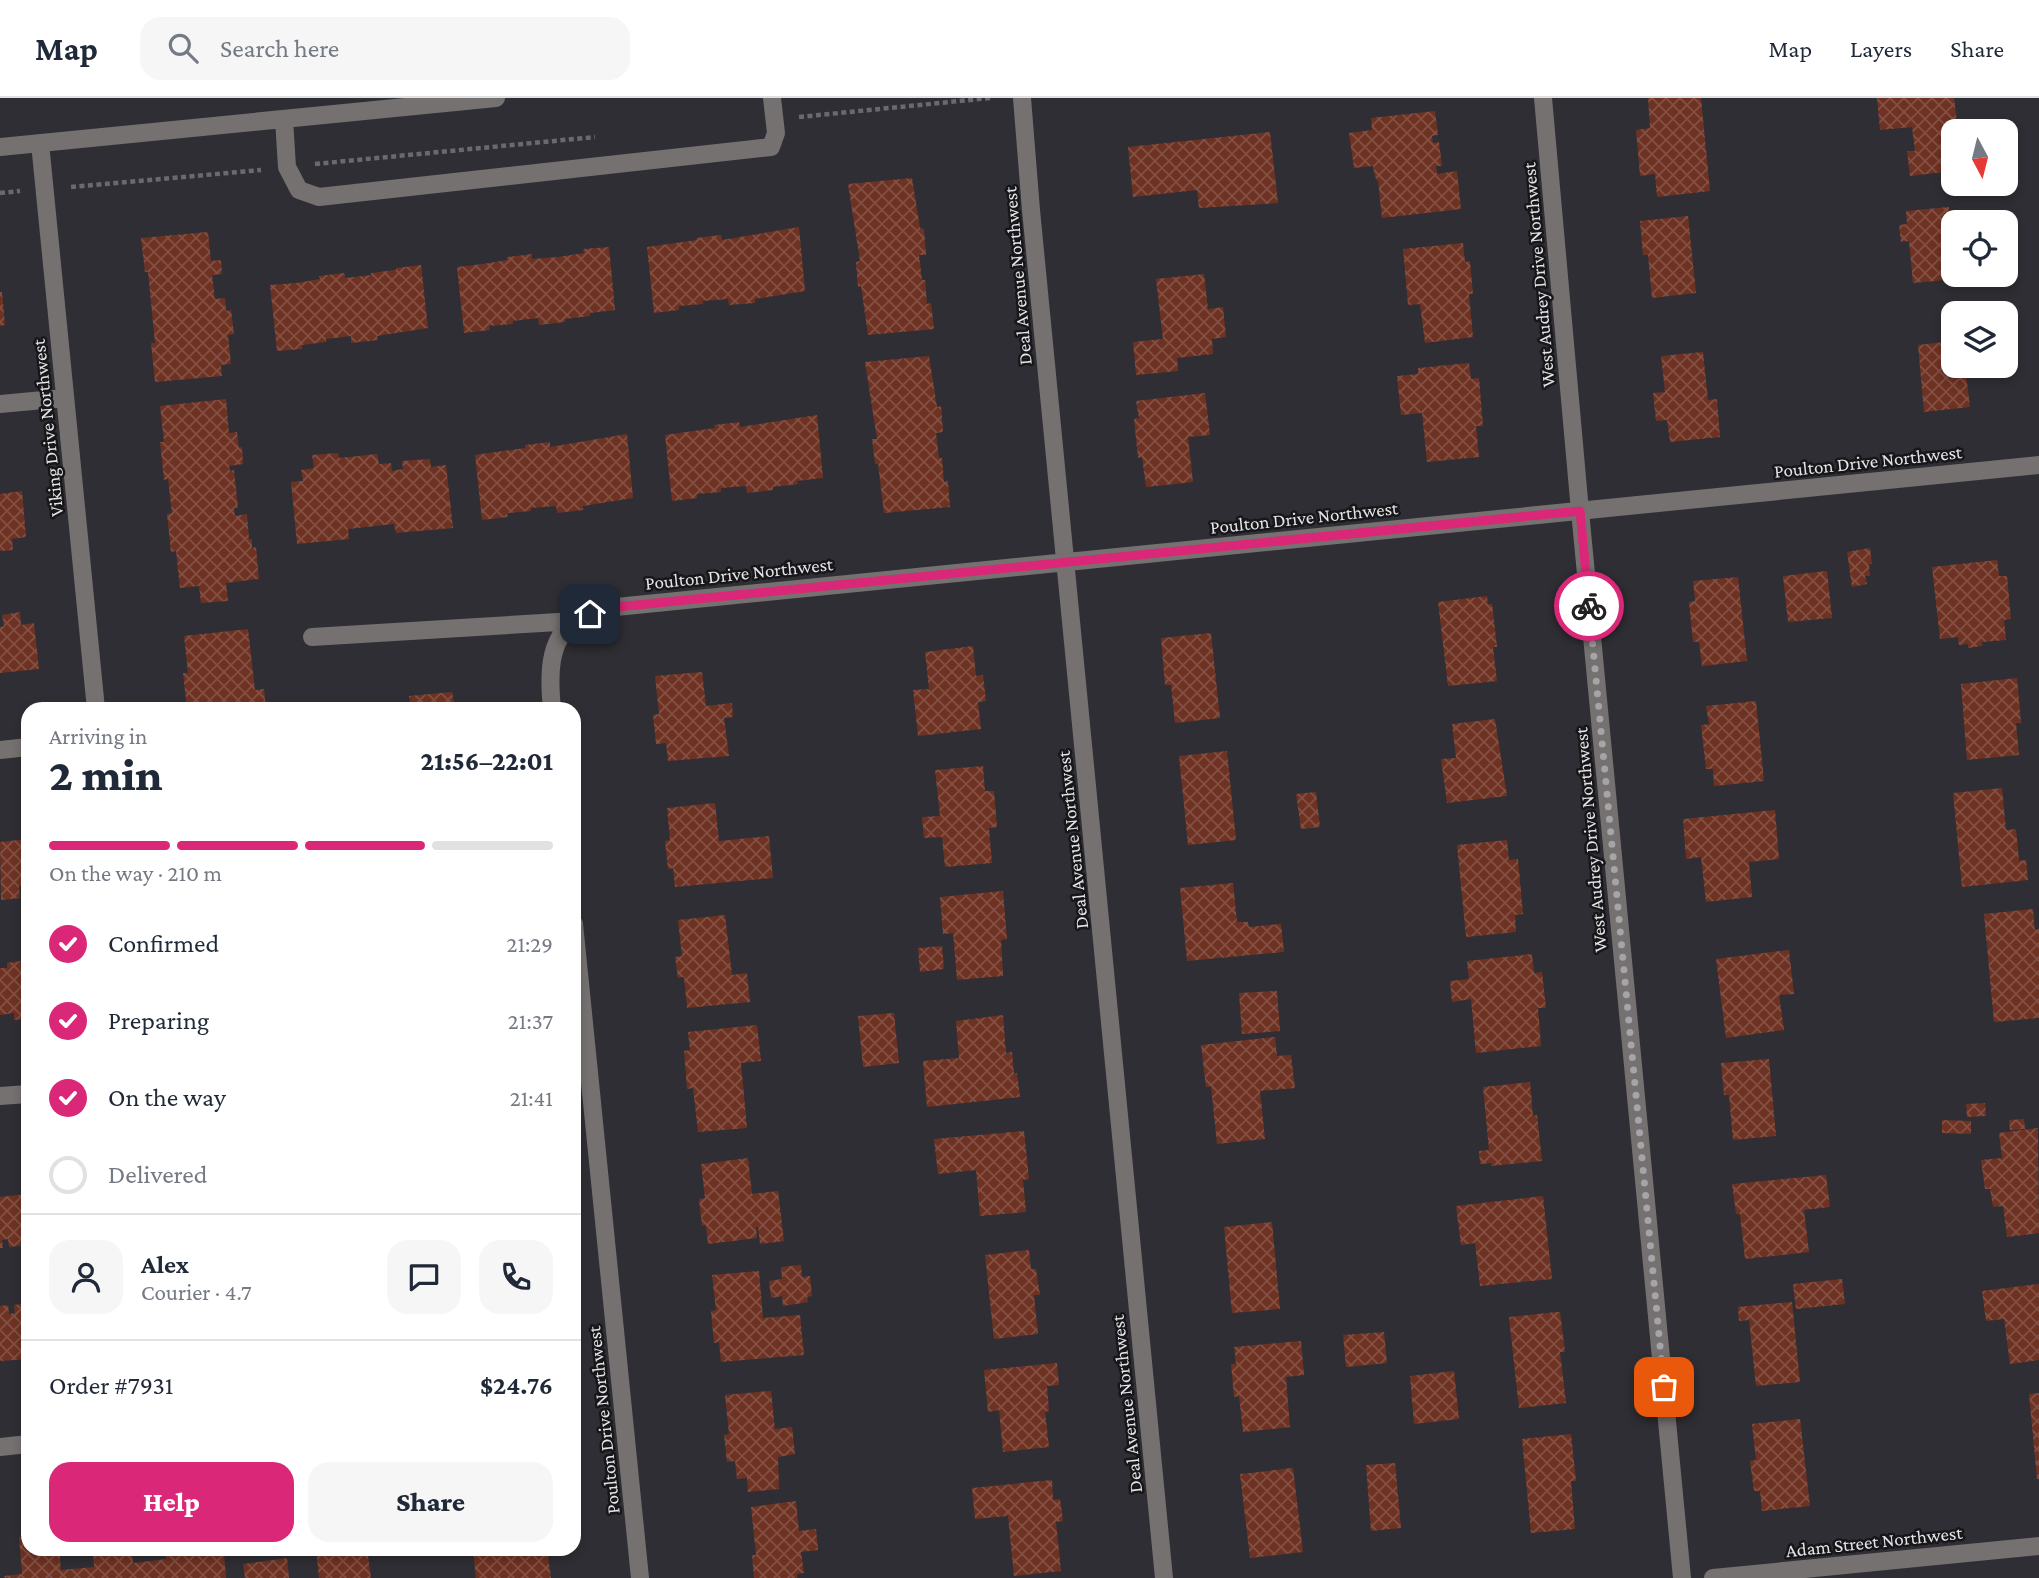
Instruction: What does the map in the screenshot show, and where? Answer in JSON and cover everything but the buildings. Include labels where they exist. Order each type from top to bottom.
[{"type":"street","points":[[0,147],[496,98]]},
{"type":"street","points":[[284,119],[288,167],[299,190],[318,197],[771,147],[775,132],[772,98]]},
{"type":"street","name":"Deal Avenue Northwest","points":[[1022,98],[1164,1578]]},
{"type":"street","name":"West Audrey Drive Northwest","points":[[1543,98],[1682,1578]]},
{"type":"street","name":"Viking Drive Northwest","points":[[40,143],[95,702]]},
{"type":"street","points":[[0,404],[65,398]]},
{"type":"street","name":"Poulton Drive Northwest","points":[[312,637],[575,621],[606,608],[2039,466]]},
{"type":"street","points":[[551,702],[552,656],[561,636],[575,621]]},
{"type":"street","points":[[0,750],[21,748]]},
{"type":"street","name":"Poulton Drive Northwest","points":[[581,993],[640,1578]]},
{"type":"street","points":[[0,1096],[21,1094]]},
{"type":"street","points":[[0,1447],[21,1445]]},
{"type":"street","name":"Adam Street Northwest","points":[[1713,1578],[2039,1546]]},
{"type":"path","points":[[0,193],[288,167]]},
{"type":"way so far","points":[[1589,606],[1664,1387]]},
{"type":"route","points":[[590,614],[606,608],[1580,511],[1589,606]]}]
